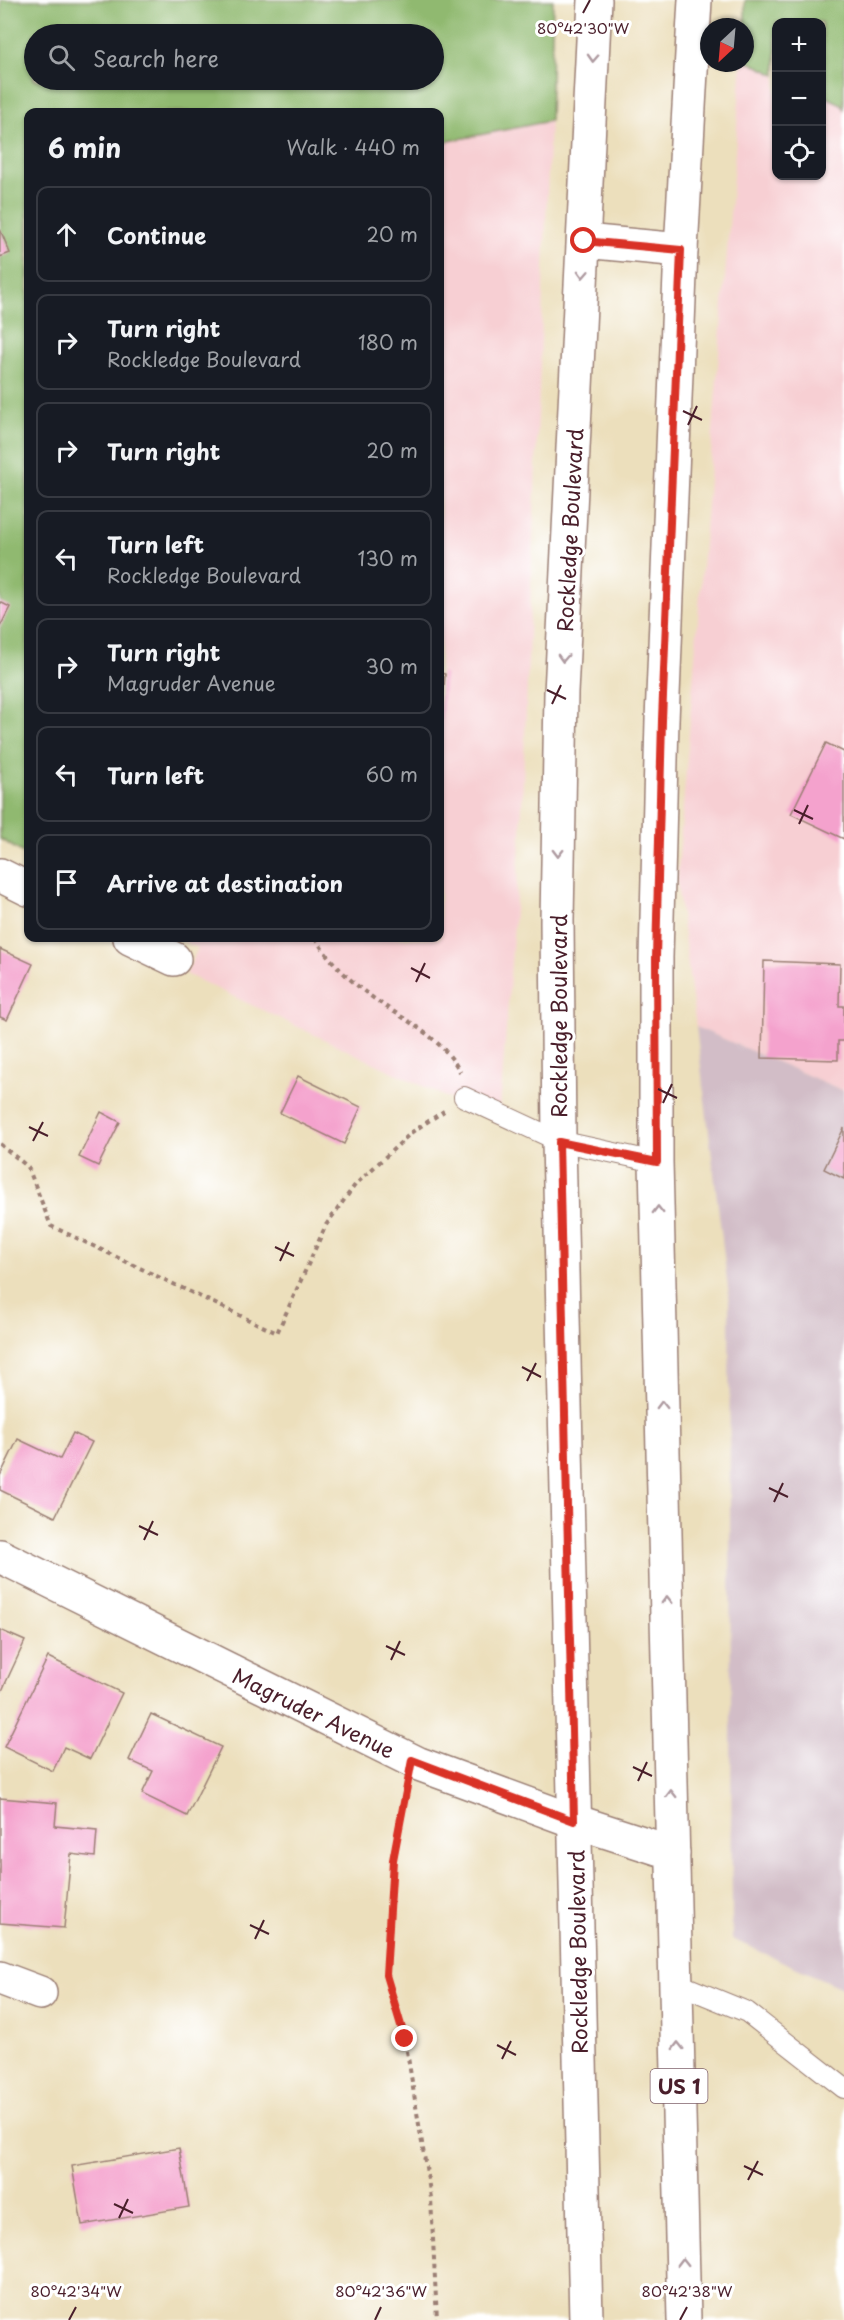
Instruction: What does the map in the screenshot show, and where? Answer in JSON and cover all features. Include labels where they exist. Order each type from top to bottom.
[{"type":"main road","name":"Rockledge Boulevard","points":[[586,2320],[559,1142],[557,921],[561,693],[595,0]]},
{"type":"main road","name":"US 1","points":[[684,2320],[657,1162],[656,958],[662,720],[681,250],[695,0]]},
{"type":"main road","points":[[584,241],[681,250]]},
{"type":"main road","points":[[0,875],[24,887]]},
{"type":"main road","points":[[139,942],[174,958]]},
{"type":"main road","name":"Magruder Avenue","points":[[0,1556],[412,1760],[574,1821],[673,1853]]},
{"type":"main road","points":[[0,1978],[40,1993]]},
{"type":"lane","points":[[464,1096],[559,1142],[657,1162]]},
{"type":"lane","points":[[676,1983],[747,2012],[844,2088]]},
{"type":"path","points":[[0,1144],[28,1167],[51,1226],[277,1333],[326,1225],[355,1185],[412,1132],[464,1096],[459,1070],[436,1041],[367,994],[326,955],[318,942]]},
{"type":"path","points":[[412,1760],[393,1860],[386,1975],[405,2039],[430,2198],[437,2320]]},
{"type":"shaded area","points":[[754,64],[772,73],[772,180],[826,180],[826,97],[841,104],[844,110],[844,1091],[696,1027],[677,884],[741,72],[754,72]]},
{"type":"shaded area","points":[[550,121],[521,832],[499,1122],[186,974],[198,948],[185,942],[444,942],[444,143]]},
{"type":"shaded area","points":[[696,1027],[844,1091],[844,1989],[732,1939],[729,1296]]},
{"type":"green space","points":[[1,0],[553,0],[550,121],[444,143],[444,108],[24,108],[24,854],[0,839]]},
{"type":"green space","points":[[745,0],[844,0],[844,110],[841,104],[826,97],[826,18],[772,18],[772,73],[754,64],[754,18],[745,18]]},
{"type":"building","points":[[0,229],[10,253],[0,257]]},
{"type":"building","points":[[0,602],[10,607],[0,627]]},
{"type":"building","points":[[826,743],[844,752],[844,839],[791,814]]},
{"type":"building","points":[[0,949],[33,964],[7,1020],[0,1017]]},
{"type":"building","points":[[764,961],[840,964],[839,1006],[844,1006],[844,1041],[838,1041],[838,1060],[762,1058]]},
{"type":"building","points":[[298,1076],[361,1107],[344,1144],[280,1113]]},
{"type":"building","points":[[101,1112],[120,1122],[98,1166],[79,1157]]},
{"type":"building","points":[[844,1128],[844,1179],[824,1169]]},
{"type":"building","points":[[73,1433],[92,1442],[55,1517],[0,1490],[0,1476],[18,1439],[60,1459]]},
{"type":"building","points":[[0,1630],[25,1641],[0,1695]]},
{"type":"building","points":[[48,1657],[122,1693],[90,1759],[64,1747],[53,1771],[4,1747]]},
{"type":"building","points":[[151,1714],[221,1747],[187,1816],[142,1794],[153,1771],[129,1760]]},
{"type":"building","points":[[0,1798],[57,1803],[55,1826],[97,1830],[95,1857],[71,1854],[64,1928],[0,1923]]},
{"type":"building","points":[[179,2148],[189,2207],[82,2225],[72,2166]]},
{"type":"route","points":[[405,2039],[386,1975],[393,1860],[412,1760],[574,1821],[559,1142],[657,1162],[656,958],[662,720],[681,250],[584,241]]}]
